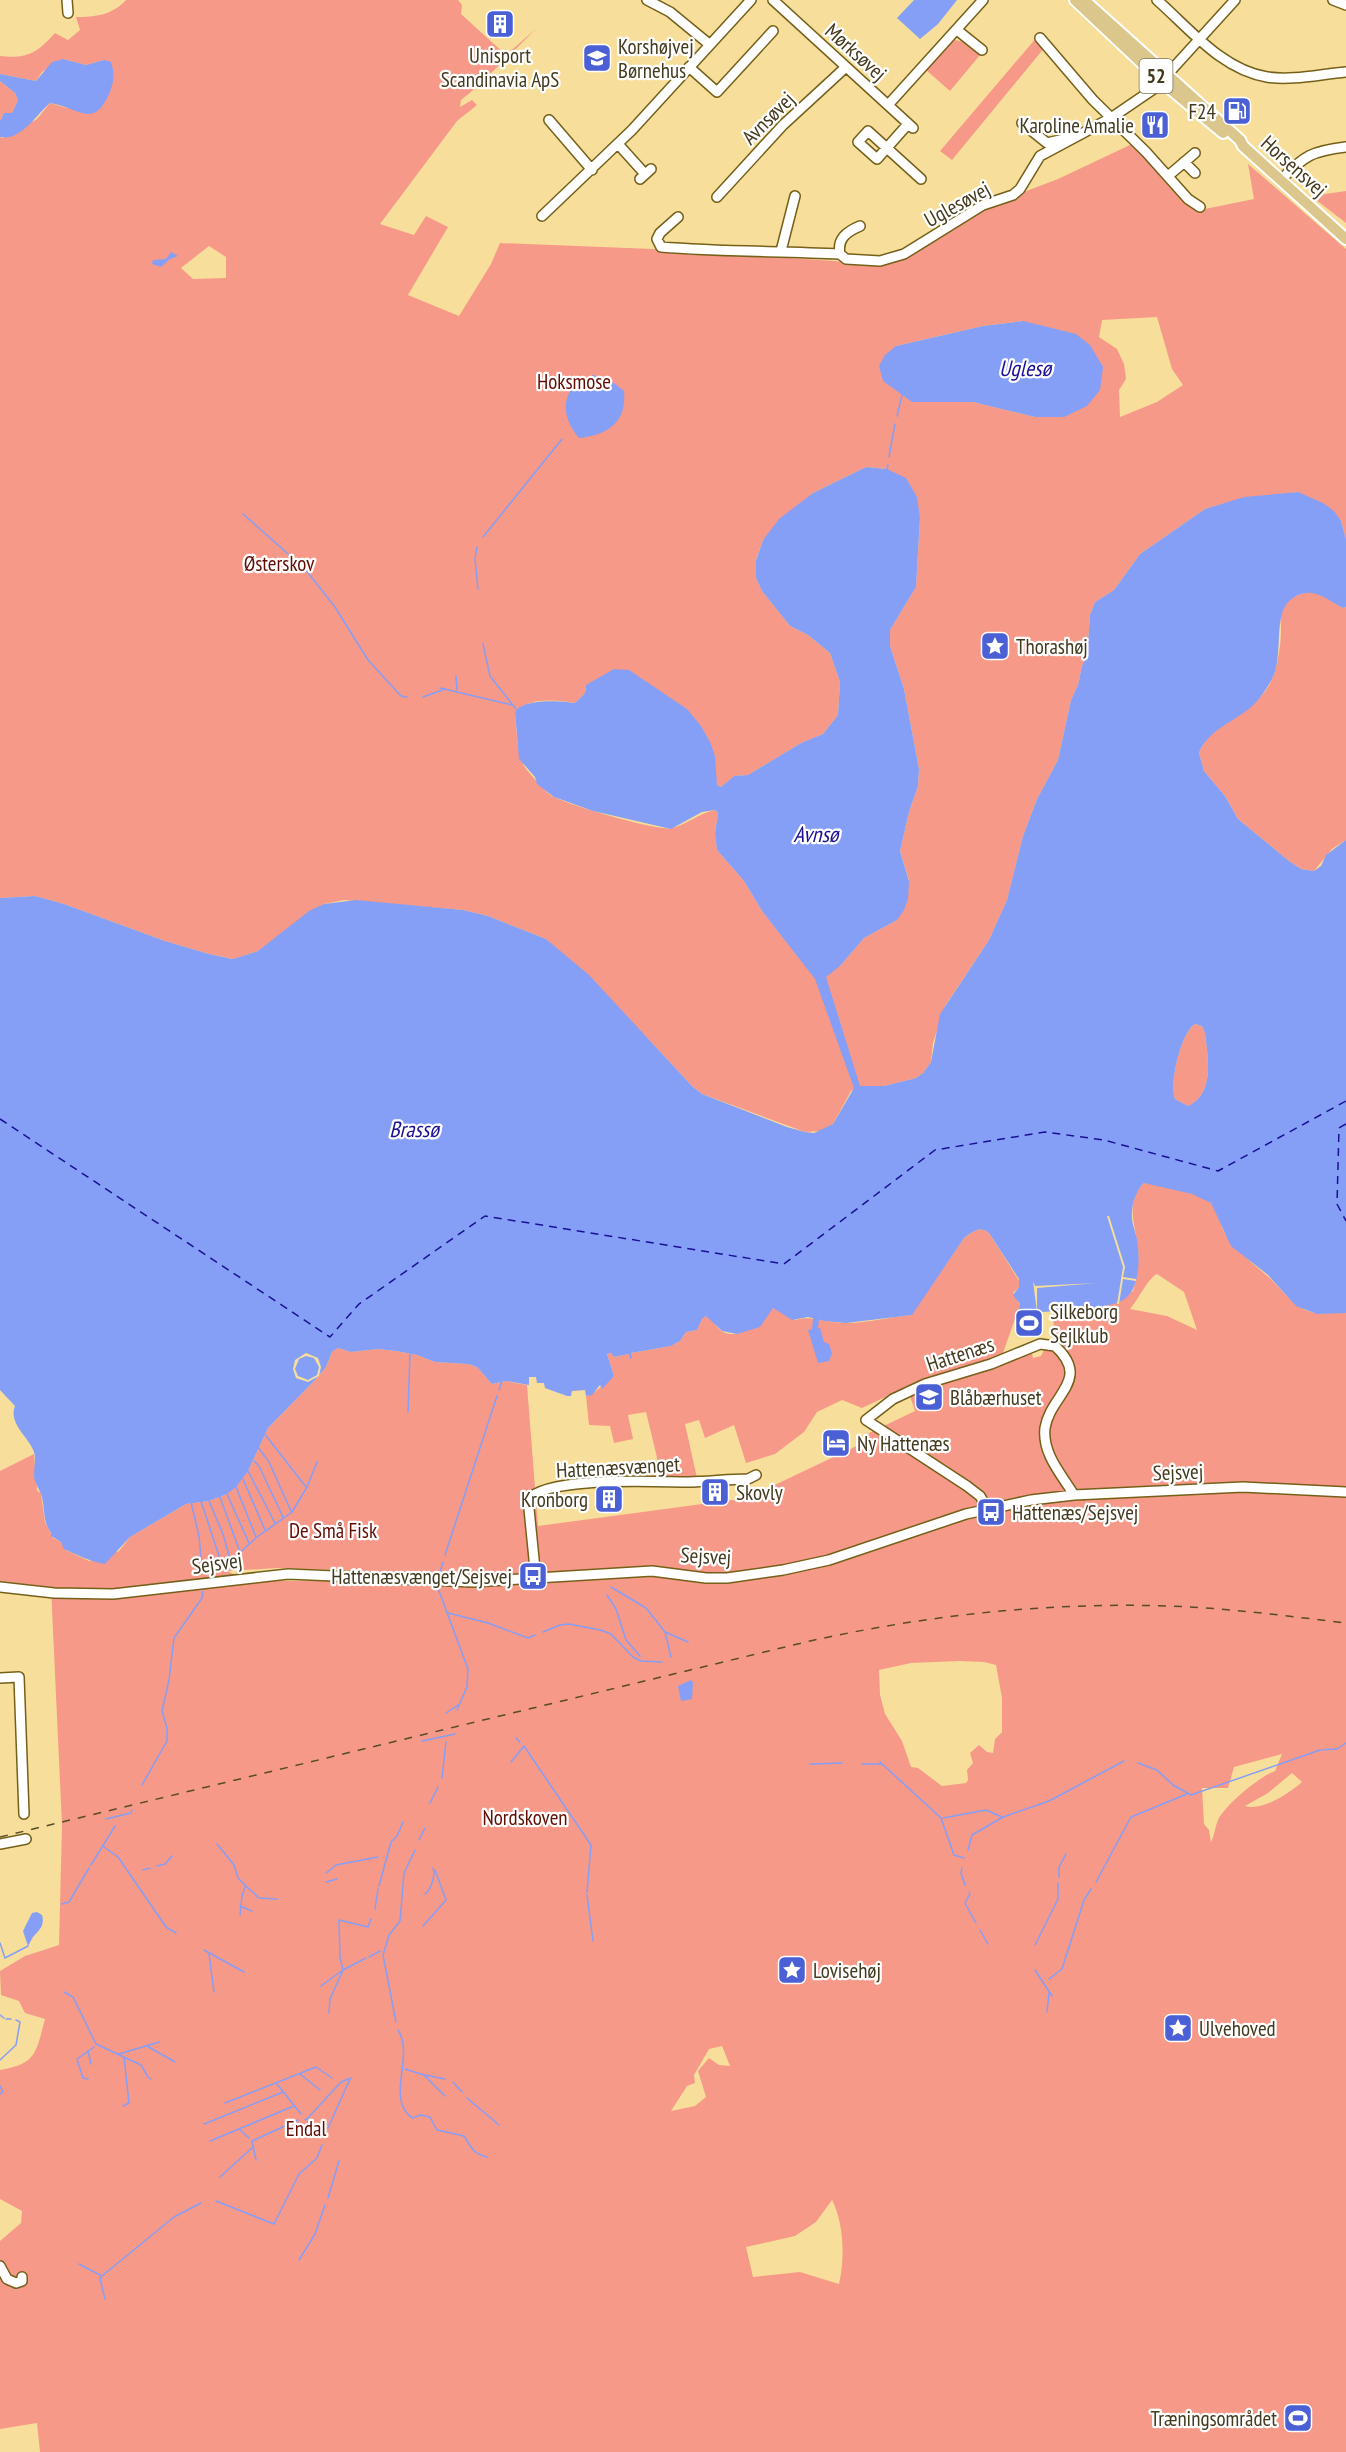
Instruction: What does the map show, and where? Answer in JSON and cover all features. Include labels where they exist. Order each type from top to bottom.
[{"type":"main road","name":"Horsensvej","points":[[1075,0],[1240,140],[1243,146],[1346,239]]},
{"type":"main road","name":"Horsensvej","points":[[1084,0],[1165,78]]},
{"type":"street","points":[[67,0],[68,13]]},
{"type":"street","points":[[647,0],[670,12],[709,44]]},
{"type":"street","points":[[542,216],[618,144],[751,0]]},
{"type":"street","name":"Mørksøvej","points":[[773,0],[911,126],[887,148],[921,179]]},
{"type":"street","name":"Mørksøvej","points":[[888,105],[982,0]]},
{"type":"street","points":[[1157,0],[1227,62],[1244,71],[1267,77],[1346,72]]},
{"type":"street","name":"Uglesøvej","points":[[678,217],[660,233],[657,239],[661,247],[723,252],[781,251],[840,255],[846,259],[872,261],[904,254],[983,205],[1013,195],[1020,189],[1040,156],[1073,140],[1146,95],[1165,78],[1236,0]]},
{"type":"street","points":[[1333,0],[1346,5]]},
{"type":"street","points":[[957,30],[982,50]]},
{"type":"street","points":[[689,67],[717,92],[773,31]]},
{"type":"street","points":[[1040,38],[1111,118],[1188,199],[1200,207]]},
{"type":"street","name":"Avnsøvej","points":[[717,197],[783,125],[846,67]]},
{"type":"street","points":[[549,120],[592,170]]},
{"type":"street","name":"Uglesøvej","points":[[1022,123],[1047,143],[1069,138],[1073,140]]},
{"type":"street","points":[[618,144],[645,174]]},
{"type":"street","points":[[1281,180],[1299,160],[1308,155],[1318,151],[1346,147]]},
{"type":"street","points":[[1168,176],[1195,153]]},
{"type":"street","points":[[1184,162],[1194,173]]},
{"type":"street","points":[[781,251],[795,196]]},
{"type":"street","points":[[840,255],[839,246],[843,236],[860,226]]},
{"type":"street","name":"Hattenæs","points":[[987,1508],[980,1496],[967,1486],[866,1419],[893,1399],[925,1384],[991,1364],[1040,1344],[1055,1346],[1066,1359],[1069,1368],[1069,1385],[1054,1405],[1045,1429],[1050,1457],[1074,1495]]},
{"type":"street","name":"Hattenæsvænget","points":[[536,1579],[529,1509],[529,1499],[532,1495],[550,1488],[573,1484],[689,1482],[748,1479],[756,1475]]},
{"type":"street","name":"Sejsvej","points":[[0,1587],[54,1593],[125,1593],[277,1574],[473,1582],[652,1571],[716,1578],[764,1573],[829,1560],[987,1508],[1020,1501],[1074,1495],[1243,1487],[1346,1492]]},
{"type":"street","points":[[0,1678],[19,1677],[24,1814]]},
{"type":"street","points":[[0,1844],[26,1839]]},
{"type":"street","points":[[0,2266],[6,2279],[16,2283],[22,2281],[22,2277]]},
{"type":"green space","name":"Østerskov","points":[[126,0],[458,0],[462,5],[461,14],[506,55],[537,28],[461,100],[460,107],[472,100],[477,105],[457,121],[380,224],[414,235],[426,216],[448,227],[408,295],[459,316],[491,264],[500,243],[653,249],[865,263],[888,261],[985,207],[1058,179],[1132,144],[1200,210],[1254,199],[1248,164],[1346,249],[1346,539],[1341,521],[1298,492],[1243,498],[1205,509],[1140,554],[1114,590],[1095,602],[1090,615],[1087,656],[1071,700],[1058,760],[1037,799],[1023,836],[1007,900],[989,940],[945,1006],[933,1043],[931,1062],[916,1078],[884,1086],[860,1087],[851,1091],[833,1124],[821,1131],[805,1132],[702,1094],[546,939],[488,916],[463,910],[344,900],[324,904],[258,951],[234,959],[165,941],[64,904],[35,896],[0,898],[0,137],[3,138],[37,119],[50,103],[67,108],[104,60],[86,65],[63,59],[42,72],[36,81],[0,74],[0,56],[31,53],[55,33],[68,40],[80,30],[76,17],[103,14]],"holes":[[[209,246],[226,257],[226,278],[193,279],[181,268]],[[1157,317],[1172,369],[1183,385],[1157,402],[1120,417],[1119,390],[1126,379],[1124,364],[1117,349],[1099,337],[1102,320]],[[1023,321],[1035,417],[973,402],[912,402],[896,346],[983,326]],[[866,467],[887,469],[920,518],[916,587],[890,630],[890,646],[904,689],[919,769],[918,786],[900,851],[909,880],[897,920],[864,938],[840,966],[815,978],[762,911],[744,881],[717,850],[715,834],[718,813],[715,810],[678,826],[664,828],[612,816],[560,800],[545,790],[523,765],[515,712],[535,702],[575,703],[585,693],[585,688],[664,695],[687,709],[717,785],[721,787],[734,776],[748,775],[801,743],[823,734],[838,715],[840,682],[830,653],[808,635],[790,626],[762,591],[756,578],[756,559],[763,540],[813,493]]]},
{"type":"green space","points":[[1037,37],[1045,47],[952,160],[940,151]]},
{"type":"green space","points":[[955,40],[965,42],[980,55],[950,91],[926,70]]},
{"type":"green space","points":[[0,81],[15,93],[18,100],[12,113],[4,113],[0,121]]},
{"type":"green space","points":[[1346,191],[1346,223],[1311,196]]},
{"type":"green space","points":[[1307,592],[1321,594],[1343,608],[1346,607],[1346,840],[1332,849],[1314,871],[1301,869],[1289,861],[1238,819],[1225,796],[1204,771],[1199,753],[1214,733],[1256,701],[1265,691],[1272,679],[1277,661],[1282,609],[1290,599]]},
{"type":"green space","points":[[1195,1024],[1202,1026],[1205,1033],[1208,1074],[1202,1093],[1188,1106],[1175,1099],[1174,1082],[1181,1047]]},
{"type":"green space","name":"Nordskoven","points":[[1144,1183],[1168,1187],[1210,1202],[1216,1209],[1224,1231],[1234,1246],[1272,1280],[1290,1300],[1305,1310],[1324,1314],[1346,1292],[1346,2452],[40,2452],[37,2423],[0,2429],[0,2241],[21,2223],[22,2211],[0,2199],[0,2070],[21,2064],[33,2055],[45,2019],[25,2013],[19,2001],[1,1995],[0,1971],[25,1956],[59,1945],[62,1825],[51,1587],[0,1581],[0,1471],[34,1454],[37,1490],[41,1494],[45,1522],[53,1538],[61,1542],[66,1550],[89,1561],[119,1551],[130,1537],[186,1504],[209,1501],[227,1494],[248,1471],[268,1428],[316,1379],[326,1367],[332,1352],[338,1348],[351,1352],[378,1349],[417,1355],[435,1362],[468,1364],[477,1367],[492,1384],[506,1381],[527,1385],[538,1526],[747,1498],[863,1443],[867,1434],[915,1411],[907,1387],[862,1408],[842,1400],[817,1412],[804,1432],[775,1454],[746,1463],[734,1425],[705,1438],[699,1420],[685,1424],[697,1478],[662,1478],[646,1412],[628,1415],[633,1439],[614,1443],[610,1426],[589,1425],[586,1396],[614,1376],[607,1354],[611,1353],[614,1357],[629,1354],[630,1358],[631,1353],[671,1346],[680,1341],[686,1332],[697,1330],[706,1316],[723,1332],[730,1334],[751,1327],[773,1308],[795,1320],[807,1318],[839,1323],[911,1315],[964,1238],[979,1229],[989,1233],[1020,1282],[1019,1287],[1013,1293],[1020,1305],[999,1364],[1032,1353],[1033,1358],[1041,1356],[1044,1350],[1051,1350],[1054,1338],[1053,1310],[1105,1306],[1133,1291],[1138,1254],[1133,1206],[1138,1190]],"holes":[[[1157,1274],[1184,1292],[1197,1330],[1167,1316],[1130,1309]],[[277,1568],[372,1571],[368,1581],[244,1581],[228,1571]],[[959,1661],[996,1665],[1002,1698],[1002,1732],[995,1739],[993,1753],[987,1752],[979,1745],[970,1753],[973,1763],[967,1770],[966,1783],[942,1786],[918,1768],[911,1767],[902,1741],[885,1714],[880,1695],[879,1670],[911,1663]],[[1282,1754],[1275,1771],[1260,1779],[1228,1806],[1218,1820],[1211,1842],[1209,1830],[1204,1824],[1202,1788],[1228,1788],[1234,1767]],[[1292,1773],[1302,1782],[1267,1804],[1245,1806],[1268,1793]],[[722,2046],[730,2066],[719,2065],[709,2058],[698,2071],[706,2097],[695,2106],[671,2111],[687,2086],[695,2083],[694,2075],[709,2049]],[[832,2200],[839,2219],[842,2241],[839,2284],[800,2272],[753,2277],[746,2247],[795,2236],[816,2222]]]},
{"type":"water","points":[[914,0],[957,0],[938,24],[920,39],[897,18]]},
{"type":"water","points":[[63,59],[86,65],[104,60],[111,62],[113,82],[103,105],[91,114],[84,114],[50,103],[21,131],[8,137],[0,137],[0,121],[4,113],[12,113],[18,100],[15,93],[0,81],[0,74],[36,81],[52,62]]},
{"type":"water","points":[[171,252],[178,256],[170,259],[161,267],[152,264],[153,260],[166,259]]},
{"type":"water","name":"Uglesø","points":[[1023,321],[1076,334],[1090,345],[1103,367],[1100,390],[1087,406],[1064,417],[1035,417],[973,402],[912,402],[883,381],[879,366],[885,355],[896,346],[983,326]]},
{"type":"water","points":[[593,375],[610,380],[624,391],[622,411],[619,419],[607,430],[579,438],[568,419],[567,398],[575,385]]},
{"type":"water","name":"Brassø","points":[[866,467],[887,469],[906,478],[917,497],[920,518],[916,587],[890,630],[890,646],[904,689],[919,769],[918,786],[900,851],[909,881],[908,899],[897,920],[864,938],[840,966],[826,977],[860,1086],[884,1086],[916,1078],[931,1062],[940,1014],[989,940],[1007,900],[1023,836],[1037,799],[1058,760],[1071,700],[1087,656],[1090,615],[1095,602],[1114,590],[1140,554],[1205,509],[1244,497],[1298,492],[1323,503],[1334,511],[1341,521],[1346,539],[1346,607],[1343,608],[1313,593],[1300,594],[1286,604],[1280,623],[1276,669],[1270,683],[1253,705],[1214,733],[1199,753],[1204,771],[1225,796],[1238,819],[1301,869],[1314,871],[1321,866],[1326,855],[1346,840],[1346,1313],[1317,1314],[1296,1306],[1268,1275],[1231,1246],[1211,1203],[1192,1194],[1144,1183],[1137,1192],[1132,1208],[1138,1247],[1137,1275],[1132,1291],[1119,1302],[1097,1308],[1022,1313],[1018,1311],[1020,1304],[1013,1295],[1019,1287],[1019,1279],[989,1233],[979,1229],[964,1238],[912,1315],[846,1323],[808,1317],[792,1320],[773,1308],[760,1327],[737,1334],[722,1331],[706,1316],[697,1330],[686,1332],[680,1341],[671,1346],[631,1353],[632,1358],[630,1359],[629,1354],[614,1357],[611,1353],[607,1354],[614,1376],[602,1389],[600,1385],[592,1395],[586,1396],[585,1390],[572,1391],[571,1396],[567,1396],[545,1388],[544,1383],[537,1383],[536,1377],[529,1377],[529,1385],[506,1381],[492,1384],[477,1367],[468,1364],[435,1362],[417,1355],[396,1351],[378,1349],[351,1352],[338,1348],[332,1352],[326,1367],[316,1379],[268,1428],[248,1471],[236,1487],[227,1494],[209,1501],[186,1504],[130,1537],[105,1564],[88,1560],[64,1549],[61,1542],[51,1536],[47,1525],[42,1497],[35,1482],[34,1452],[14,1419],[15,1406],[0,1390],[0,898],[35,896],[64,904],[165,941],[233,959],[258,951],[309,911],[324,904],[356,900],[463,910],[488,916],[546,939],[589,975],[702,1094],[805,1132],[814,1133],[833,1124],[854,1088],[815,979],[762,911],[744,881],[717,850],[715,834],[718,813],[715,810],[702,812],[671,829],[593,811],[554,797],[537,784],[535,777],[519,759],[515,712],[526,704],[534,702],[575,703],[585,693],[586,685],[614,669],[629,670],[687,709],[701,726],[715,756],[717,785],[721,787],[734,776],[748,775],[801,743],[823,734],[838,715],[840,682],[830,653],[808,635],[790,626],[762,591],[756,578],[756,560],[763,540],[779,519],[813,493]],"holes":[[[1195,1024],[1202,1026],[1205,1033],[1208,1074],[1202,1093],[1188,1106],[1175,1099],[1175,1071],[1185,1037]]]},
{"type":"water","points":[[820,1328],[824,1342],[829,1344],[832,1353],[829,1361],[818,1363],[808,1330]]},
{"type":"water","points":[[691,1680],[693,1683],[692,1699],[681,1701],[678,1686]]},
{"type":"water","points":[[37,1912],[42,1915],[42,1925],[28,1946],[23,1931],[32,1913]]},
{"type":"pier","points":[[1107,1216],[1109,1216],[1125,1267],[1123,1277],[1136,1279],[1136,1281],[1123,1279],[1119,1304],[1117,1304],[1123,1267]]},
{"type":"pier","points":[[1033,1281],[1035,1286],[1097,1283],[1037,1288],[1037,1312]]},
{"type":"pier","points":[[306,1353],[318,1358],[321,1367],[319,1376],[308,1382],[296,1378],[293,1369],[295,1360]],"holes":[[[306,1356],[314,1358],[319,1367],[317,1375],[308,1380],[298,1376],[295,1369],[299,1359]]]},
{"type":"waterway","points":[[897,416],[902,395]]},
{"type":"waterway","points":[[889,457],[895,424]]},
{"type":"waterway","points":[[483,537],[562,439]]},
{"type":"waterway","points":[[887,469],[888,465]]},
{"type":"waterway","points":[[243,514],[305,569],[335,607],[368,660],[401,696],[407,697]]},
{"type":"waterway","points":[[477,547],[475,559],[478,589]]},
{"type":"waterway","points":[[483,644],[490,676],[516,709]]},
{"type":"waterway","points":[[456,676],[457,690]]},
{"type":"waterway","points":[[440,688],[512,705]]},
{"type":"waterway","points":[[423,697],[445,689]]},
{"type":"waterway","points":[[815,1329],[816,1319]]},
{"type":"waterway","points":[[408,1412],[410,1354]]},
{"type":"waterway","points":[[499,1390],[502,1381]]},
{"type":"waterway","points":[[445,1555],[497,1396]]},
{"type":"waterway","points":[[264,1433],[306,1487]]},
{"type":"waterway","points":[[258,1447],[269,1462],[291,1511]]},
{"type":"waterway","points":[[254,1461],[259,1466],[283,1517]]},
{"type":"waterway","points":[[191,1502],[199,1536],[202,1569],[234,1558],[257,1537],[292,1512],[307,1487],[317,1462]]},
{"type":"waterway","points":[[248,1471],[275,1523]]},
{"type":"waterway","points":[[243,1479],[265,1530]]},
{"type":"waterway","points":[[236,1487],[256,1537]]},
{"type":"waterway","points":[[227,1494],[249,1543]]},
{"type":"waterway","points":[[220,1497],[240,1552]]},
{"type":"waterway","points":[[201,1501],[221,1562]]},
{"type":"waterway","points":[[209,1501],[223,1534],[230,1559]]},
{"type":"waterway","points":[[439,1575],[443,1562]]},
{"type":"waterway","points":[[439,1586],[468,1669],[467,1687],[457,1710]]},
{"type":"waterway","points":[[611,1587],[646,1608],[665,1632],[688,1642]]},
{"type":"waterway","points":[[142,1785],[167,1741],[167,1728],[162,1711],[169,1680],[174,1638],[202,1598],[203,1591]]},
{"type":"waterway","points":[[607,1595],[616,1609],[626,1640],[640,1656]]},
{"type":"waterway","points":[[448,1613],[488,1623],[528,1638],[535,1635]]},
{"type":"waterway","points":[[543,1632],[569,1624],[600,1630],[611,1634],[633,1657],[641,1661],[662,1662]]},
{"type":"waterway","points":[[665,1632],[671,1657]]},
{"type":"waterway","points":[[446,1713],[458,1705]]},
{"type":"waterway","points":[[422,1741],[455,1734]]},
{"type":"waterway","points":[[516,1738],[520,1742]]},
{"type":"waterway","points":[[442,1778],[446,1742]]},
{"type":"waterway","points":[[1138,1763],[1157,1770],[1173,1785],[1191,1795],[1320,1750],[1337,1749],[1346,1743]]},
{"type":"waterway","points":[[524,1746],[591,1845],[587,1892]]},
{"type":"waterway","points":[[511,1762],[524,1746]]},
{"type":"waterway","points":[[968,1850],[972,1835],[1003,1817],[1049,1801],[1124,1761]]},
{"type":"waterway","points":[[880,1762],[941,1818],[954,1855],[964,1858]]},
{"type":"waterway","points":[[810,1764],[842,1763]]},
{"type":"waterway","points":[[862,1764],[881,1764]]},
{"type":"waterway","points":[[430,1803],[438,1787]]},
{"type":"waterway","points":[[1096,1882],[1131,1817],[1187,1794]]},
{"type":"waterway","points":[[106,1819],[131,1813],[132,1810]]},
{"type":"waterway","points":[[943,1818],[986,1810],[1002,1817]]},
{"type":"waterway","points":[[379,1886],[391,1842],[397,1836],[403,1822]]},
{"type":"waterway","points":[[91,1865],[115,1826]]},
{"type":"waterway","points":[[419,1840],[425,1828]]},
{"type":"waterway","points":[[217,1844],[234,1865],[238,1878],[259,1898],[277,1899]]},
{"type":"waterway","points":[[103,1846],[118,1857],[166,1927],[176,1933]]},
{"type":"waterway","points":[[396,2022],[383,1955],[389,1935],[400,1921],[404,1873],[415,1850]]},
{"type":"waterway","points":[[1059,1877],[1059,1867],[1066,1854]]},
{"type":"waterway","points":[[157,1866],[165,1864],[172,1856]]},
{"type":"waterway","points":[[326,1873],[336,1865],[378,1857]]},
{"type":"waterway","points":[[62,1904],[69,1902],[89,1868]]},
{"type":"waterway","points":[[143,1870],[150,1868]]},
{"type":"waterway","points":[[425,1894],[432,1882],[433,1868]]},
{"type":"waterway","points":[[962,1868],[961,1873],[965,1885]]},
{"type":"waterway","points":[[423,1926],[446,1900],[435,1870]]},
{"type":"waterway","points":[[326,1882],[337,1879]]},
{"type":"waterway","points":[[1035,1945],[1058,1899],[1058,1883]]},
{"type":"waterway","points":[[240,1915],[245,1887]]},
{"type":"waterway","points":[[375,1909],[378,1889]]},
{"type":"waterway","points":[[1049,1979],[1062,1969],[1084,1900],[1091,1889]]},
{"type":"waterway","points":[[969,1892],[965,1903],[976,1923]]},
{"type":"waterway","points":[[587,1895],[593,1941]]},
{"type":"waterway","points":[[240,1906],[252,1911]]},
{"type":"waterway","points":[[329,2013],[330,1999],[343,1970],[340,1957],[339,1920],[368,1927],[371,1919]]},
{"type":"waterway","points":[[980,1930],[988,1944]]},
{"type":"waterway","points":[[0,1943],[5,1958],[28,1946]]},
{"type":"waterway","points":[[204,1950],[244,1972]]},
{"type":"waterway","points":[[369,1957],[380,1951]]},
{"type":"waterway","points":[[209,1954],[214,1992]]},
{"type":"waterway","points":[[321,1986],[343,1970],[366,1958]]},
{"type":"waterway","points":[[1035,1970],[1052,1996]]},
{"type":"waterway","points":[[64,1992],[73,1997],[96,2044],[141,2065],[151,2079]]},
{"type":"waterway","points":[[1047,2012],[1049,1993]]},
{"type":"waterway","points":[[0,2015],[4,2018]]},
{"type":"waterway","points":[[6,2019],[11,2019]]},
{"type":"waterway","points":[[0,2060],[16,2045],[20,2022],[16,2020]]},
{"type":"waterway","points":[[398,2030],[404,2052],[400,2088],[404,2110],[412,2118],[421,2115],[430,2117],[437,2130],[464,2136],[475,2152],[487,2157]]},
{"type":"waterway","points":[[119,2054],[159,2042]]},
{"type":"waterway","points":[[147,2046],[175,2062]]},
{"type":"waterway","points":[[88,2079],[83,2078],[77,2059],[94,2047]]},
{"type":"waterway","points":[[88,2051],[91,2064]]},
{"type":"waterway","points":[[123,2106],[129,2103],[124,2057]]},
{"type":"waterway","points":[[225,2103],[316,2067],[332,2078]]},
{"type":"waterway","points":[[405,2069],[424,2075],[445,2096]]},
{"type":"waterway","points":[[300,2074],[320,2090]]},
{"type":"waterway","points":[[425,2075],[445,2079]]},
{"type":"waterway","points":[[305,2119],[341,2082],[351,2078]]},
{"type":"waterway","points":[[328,2128],[350,2079]]},
{"type":"waterway","points":[[453,2082],[462,2092]]},
{"type":"waterway","points":[[277,2084],[301,2114]]},
{"type":"waterway","points":[[0,2086],[3,2092],[0,2094]]},
{"type":"waterway","points":[[204,2124],[283,2092]]},
{"type":"waterway","points":[[467,2098],[499,2125]]},
{"type":"waterway","points":[[210,2141],[294,2106]]},
{"type":"waterway","points":[[256,2160],[252,2141],[298,2120]]},
{"type":"waterway","points":[[239,2129],[249,2138]]},
{"type":"waterway","points":[[216,2201],[274,2224],[299,2174],[317,2158],[322,2145]]},
{"type":"waterway","points":[[220,2177],[253,2147]]},
{"type":"waterway","points":[[328,2198],[339,2161]]},
{"type":"waterway","points":[[105,2299],[100,2279],[102,2276],[174,2217],[201,2203]]},
{"type":"waterway","points":[[299,2260],[315,2234],[325,2205]]},
{"type":"waterway","points":[[79,2264],[102,2276]]},
{"type":"ferry route","points":[[0,1119],[330,1337],[359,1304],[485,1216],[784,1264],[935,1150],[1045,1132],[1104,1140],[1218,1171],[1346,1101]]},
{"type":"ferry route","points":[[1346,1124],[1339,1128],[1337,1204],[1346,1221]]},
{"type":"railway","points":[[0,1837],[810,1641],[899,1624],[1033,1608],[1124,1605],[1213,1609],[1346,1623]]},
{"type":"place","name":"Unisport Scandinavia ApS","points":[[500,24]]},
{"type":"place","name":"Korshøjvej Børnehus","points":[[597,58]]},
{"type":"place","name":"F24","points":[[1237,111]]},
{"type":"place","name":"Karoline Amalie","points":[[1155,125]]},
{"type":"place","name":"Thorashøj","points":[[995,646]]},
{"type":"place","name":"Silkeborg Sejlklub","points":[[1029,1323]]},
{"type":"place","name":"Blåbærhuset","points":[[929,1397]]},
{"type":"place","name":"Ny Hattenæs","points":[[836,1443]]},
{"type":"place","name":"Skovly","points":[[715,1492]]},
{"type":"place","name":"Kronborg","points":[[609,1499]]},
{"type":"place","name":"Hattenæs/Sejsvej","points":[[991,1512]]},
{"type":"place","name":"Hattenæsvænget/Sejsvej","points":[[533,1576]]},
{"type":"place","name":"Lovisehøj","points":[[792,1970]]},
{"type":"place","name":"Ulvehoved","points":[[1178,2028]]},
{"type":"place","name":"Træningsområdet","points":[[1298,2418]]},
{"type":"park label","name":"Hoksmose","points":[[574,381]]},
{"type":"park label","name":"De Små Fisk","points":[[333,1530]]},
{"type":"park label","name":"Endal","points":[[306,2128]]},
{"type":"water label","name":"Avnsø","points":[[816,834]]}]
